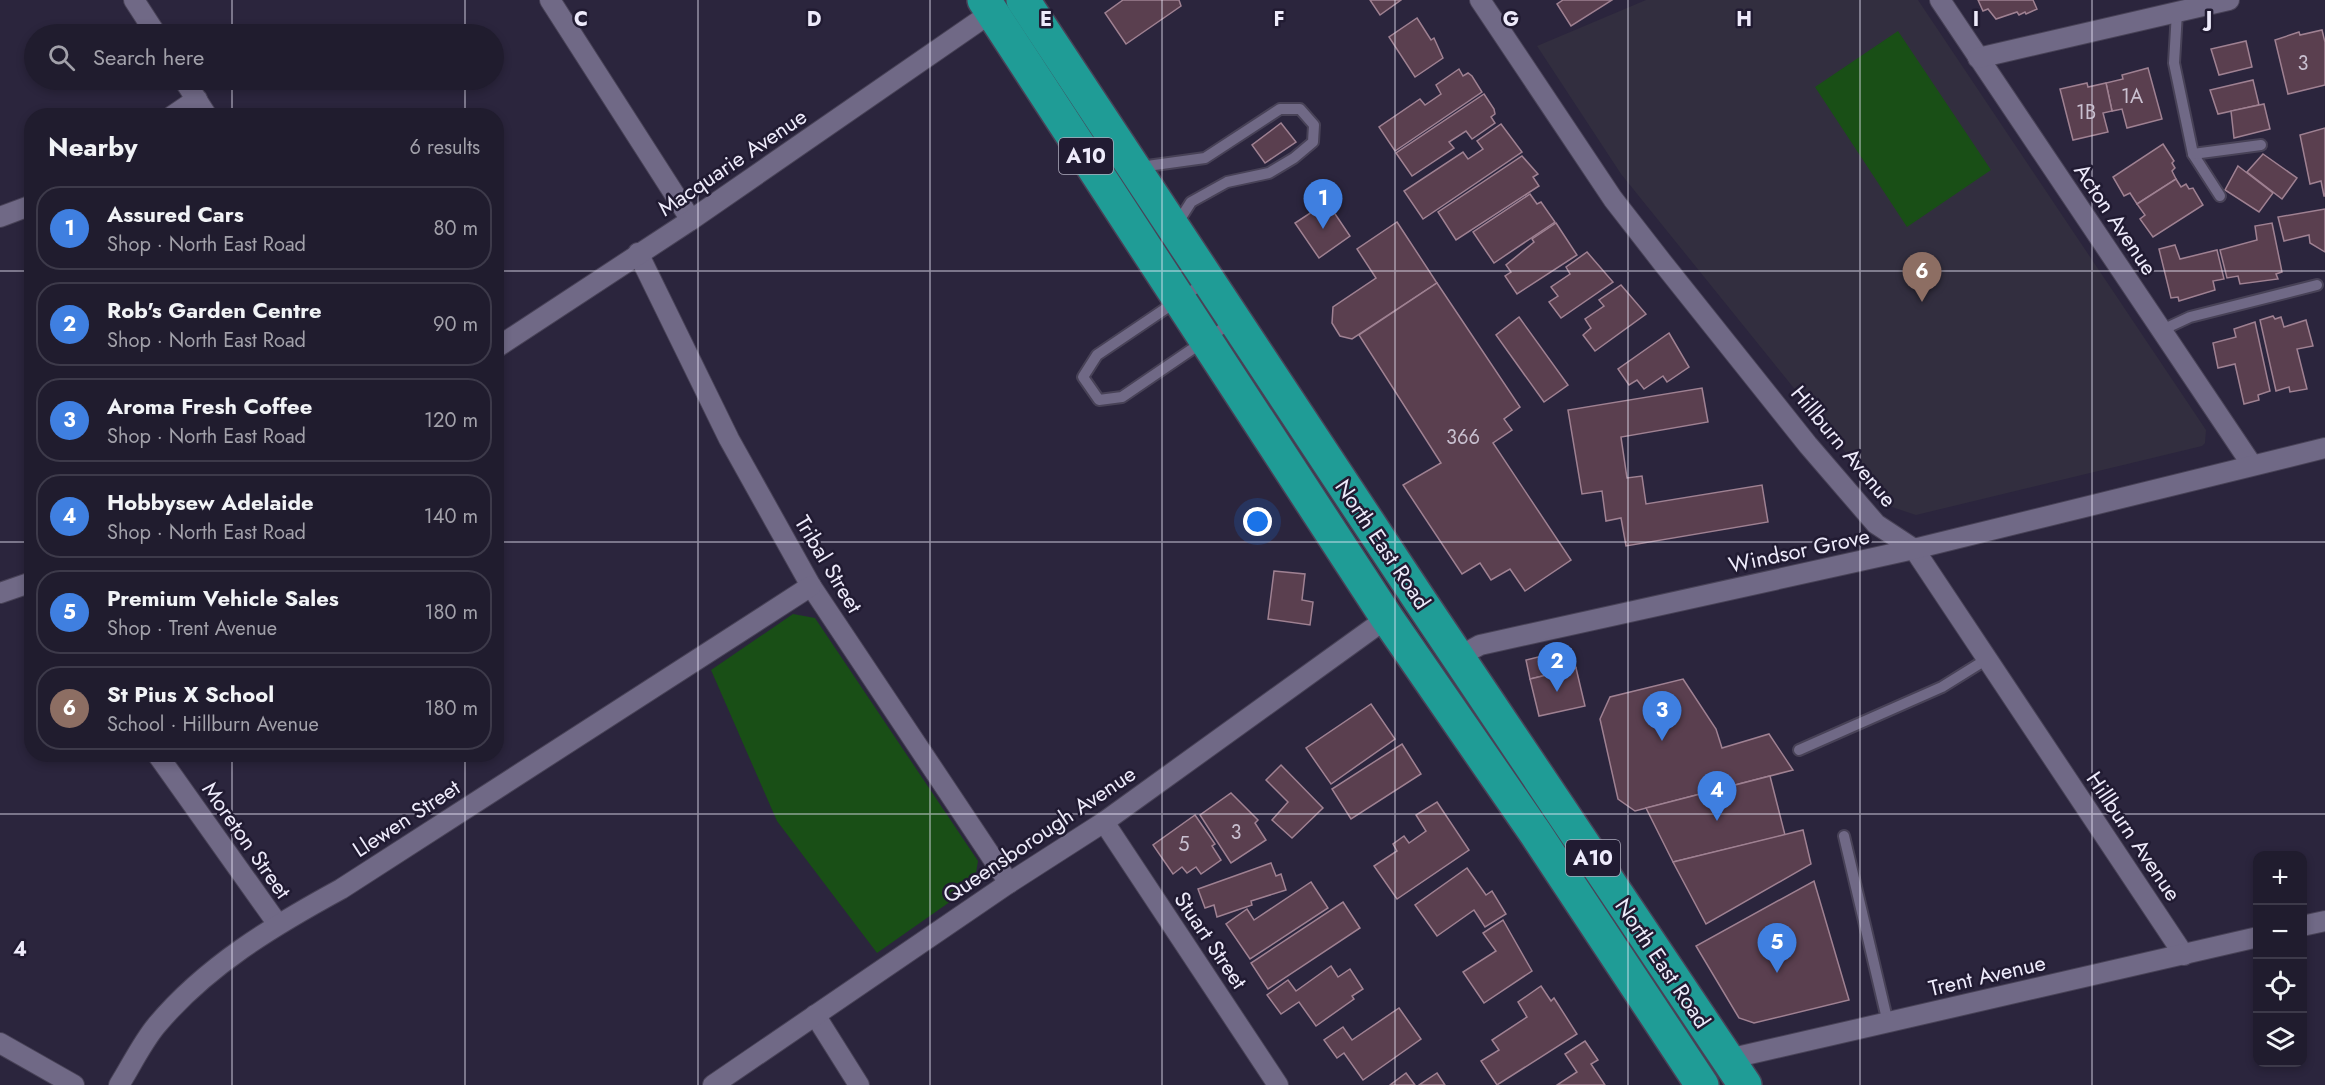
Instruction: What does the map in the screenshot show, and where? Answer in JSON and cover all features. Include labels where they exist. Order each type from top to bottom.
[{"type":"highway","name":"North East Road","points":[[1023,0],[1417,596],[1737,1072]]},
{"type":"highway","name":"North East Road","points":[[995,4],[1206,340],[1387,618],[1699,1082]]},
{"type":"highway","points":[[1387,618],[1417,596]]},
{"type":"highway","points":[[1429,678],[1458,657]]},
{"type":"highway","points":[[1699,1082],[1737,1072]]},
{"type":"street","points":[[134,0],[150,24]]},
{"type":"street","points":[[550,0],[691,220]]},
{"type":"street","name":"Hillburn Avenue","points":[[1480,0],[1614,199],[1662,262],[1808,445],[1876,524],[1914,549],[2184,955]]},
{"type":"street","name":"Acton Avenue","points":[[1940,0],[2252,465]]},
{"type":"street","points":[[1978,58],[2229,0]]},
{"type":"street","name":"Macquarie Avenue","points":[[504,343],[691,220],[995,4]]},
{"type":"street","points":[[191,90],[202,107]]},
{"type":"street","points":[[0,217],[24,208]]},
{"type":"street","name":"Tribal Street","points":[[638,253],[729,440],[811,586],[1009,883]]},
{"type":"street","name":"Windsor Grove","points":[[1458,657],[1487,643],[1914,549],[2325,448]]},
{"type":"street","points":[[0,593],[24,585]]},
{"type":"street","name":"Llewen Street","points":[[119,1085],[155,1027],[216,966],[277,924],[341,889],[811,586]]},
{"type":"street","name":"Queensborough Avenue","points":[[713,1085],[1009,883],[1104,822],[1387,618]]},
{"type":"street","name":"Moreton Street","points":[[164,762],[277,924]]},
{"type":"street","name":"Stuart Street","points":[[1104,822],[1278,1085]]},
{"type":"street","points":[[2307,925],[2325,921]]},
{"type":"street","name":"Trent Avenue","points":[[1737,1072],[1888,1023],[2253,938]]},
{"type":"street","points":[[815,1016],[859,1085]]},
{"type":"street","points":[[0,1043],[74,1085]]},
{"type":"lane","points":[[2177,12],[2174,63],[2193,154],[2220,196]]},
{"type":"lane","points":[[1134,168],[1204,158],[1280,109],[1300,109],[1314,125],[1313,142],[1294,158],[1269,173],[1227,182],[1191,202],[1174,228]]},
{"type":"lane","points":[[2193,154],[2261,145]]},
{"type":"lane","points":[[1208,280],[1097,355],[1083,377],[1099,400],[1122,397],[1235,321]]},
{"type":"lane","points":[[2162,330],[2190,317],[2317,285]]},
{"type":"lane","points":[[1799,750],[1942,687],[1987,658]]},
{"type":"lane","points":[[1844,836],[1888,1023]]},
{"type":"shaded area","points":[[1646,0],[1918,0],[2206,430],[2205,443],[2202,446],[1916,515],[1889,506],[1621,174],[1537,46]]},
{"type":"green space","points":[[1898,31],[1991,170],[1907,227],[1815,87]]},
{"type":"green space","points":[[793,614],[815,618],[978,861],[974,885],[877,953],[777,821],[711,670]]},
{"type":"building","points":[[1123,0],[1179,0],[1181,6],[1126,44],[1105,13]]},
{"type":"building","points":[[1370,0],[1401,0],[1380,15]]},
{"type":"building","points":[[1563,0],[1612,0],[1571,26],[1557,4]]},
{"type":"building","points":[[1978,0],[2033,0],[2037,9],[2026,14],[2025,12],[2019,15],[2017,12],[1996,19],[1988,9],[1983,11]]},
{"type":"building","points":[[1417,18],[1431,40],[1434,38],[1443,58],[1415,77],[1389,37]]},
{"type":"building","points":[[2322,30],[2325,42],[2325,85],[2288,94],[2275,40],[2299,32],[2300,35]]},
{"type":"building","points":[[2246,41],[2252,67],[2219,75],[2211,49]]},
{"type":"building","points":[[2148,68],[2162,119],[2127,128],[2122,109],[2112,111],[2106,83],[2123,79],[2122,75]]},
{"type":"building","points":[[1459,69],[1463,76],[1468,73],[1472,76],[1482,92],[1395,151],[1379,127],[1420,99],[1425,105],[1441,94],[1436,85]]},
{"type":"building","points":[[2253,80],[2259,105],[2218,114],[2210,90]]},
{"type":"building","points":[[2087,83],[2088,87],[2106,83],[2112,111],[2103,113],[2108,132],[2073,140],[2060,89]]},
{"type":"building","points":[[1484,94],[1494,109],[1495,114],[1491,117],[1495,123],[1472,139],[1466,131],[1449,142],[1454,148],[1412,176],[1396,153]]},
{"type":"building","points":[[2264,104],[2270,129],[2234,138],[2231,111]]},
{"type":"building","points":[[1281,123],[1296,142],[1265,163],[1252,145]]},
{"type":"building","points":[[1501,124],[1522,152],[1423,219],[1404,191],[1463,152],[1468,159],[1483,149],[1477,141]]},
{"type":"building","points":[[2325,128],[2324,196],[2321,181],[2310,184],[2300,135]]},
{"type":"building","points":[[2163,144],[2174,161],[2172,163],[2175,168],[2172,171],[2176,179],[2137,204],[2130,193],[2124,196],[2113,177]]},
{"type":"building","points":[[2263,154],[2297,178],[2282,199],[2247,172]]},
{"type":"building","points":[[1522,156],[1538,174],[1533,177],[1539,186],[1456,240],[1438,212]]},
{"type":"building","points":[[2238,166],[2273,193],[2259,212],[2225,190]]},
{"type":"building","points":[[2176,179],[2181,187],[2186,184],[2189,189],[2193,188],[2203,205],[2153,237],[2140,219],[2145,215],[2137,204]]},
{"type":"building","points":[[1530,194],[1537,204],[1541,202],[1555,222],[1494,263],[1473,232]]},
{"type":"building","points":[[1327,202],[1350,236],[1319,258],[1295,223]]},
{"type":"building","points":[[2325,209],[2325,252],[2310,243],[2309,235],[2284,241],[2278,217]]},
{"type":"building","points":[[1397,222],[1437,283],[1352,339],[1340,336],[1332,323],[1333,307],[1376,278],[1357,249]]},
{"type":"building","points":[[1556,223],[1577,255],[1517,294],[1505,276],[1511,272],[1506,265],[1534,242],[1532,239]]},
{"type":"building","points":[[2272,223],[2282,272],[2276,274],[2278,279],[2240,284],[2238,276],[2227,278],[2220,250],[2257,240],[2255,226]]},
{"type":"building","points":[[2175,245],[2180,259],[2217,250],[2224,279],[2213,281],[2215,290],[2179,301],[2178,297],[2171,298],[2159,249]]},
{"type":"building","points":[[1587,252],[1613,282],[1561,318],[1549,302],[1558,296],[1551,287],[1570,274],[1566,267]]},
{"type":"building","points":[[1437,283],[1520,407],[1504,419],[1512,430],[1493,443],[1571,560],[1525,591],[1510,569],[1491,580],[1480,563],[1462,574],[1403,485],[1441,463],[1359,335]]},
{"type":"building","points":[[1621,285],[1646,314],[1595,351],[1583,335],[1591,328],[1585,319],[1604,306],[1599,300]]},
{"type":"building","points":[[2273,316],[2275,319],[2281,317],[2284,327],[2306,320],[2313,346],[2297,349],[2307,389],[2290,392],[2289,387],[2276,391],[2260,320]]},
{"type":"building","points":[[1519,317],[1568,385],[1544,402],[1496,335]]},
{"type":"building","points":[[2255,322],[2270,391],[2258,395],[2259,400],[2244,404],[2235,364],[2218,368],[2213,343],[2236,337],[2234,329]]},
{"type":"building","points":[[1669,333],[1689,367],[1667,382],[1663,376],[1644,389],[1637,380],[1629,385],[1618,369]]},
{"type":"building","points":[[1702,388],[1708,422],[1621,437],[1627,478],[1642,476],[1646,504],[1762,485],[1768,522],[1626,546],[1621,518],[1606,521],[1602,491],[1582,494],[1568,410]]},
{"type":"building","points":[[1274,571],[1305,574],[1302,600],[1313,602],[1310,625],[1268,619]]},
{"type":"building","points":[[1571,649],[1576,668],[1530,679],[1526,660]]},
{"type":"building","points":[[1576,668],[1585,706],[1539,716],[1530,679]]},
{"type":"building","points":[[1683,679],[1716,729],[1722,748],[1769,734],[1793,770],[1635,811],[1618,799],[1600,719],[1610,697]]},
{"type":"building","points":[[1371,704],[1395,739],[1331,784],[1306,748]]},
{"type":"building","points":[[1402,744],[1421,774],[1351,819],[1332,789]]},
{"type":"building","points":[[1281,765],[1323,808],[1292,838],[1272,820],[1288,802],[1266,780]]},
{"type":"building","points":[[1770,776],[1785,835],[1673,862],[1646,808]]},
{"type":"building","points":[[1231,793],[1258,820],[1255,823],[1266,840],[1231,863],[1200,815]]},
{"type":"building","points":[[1437,802],[1469,850],[1397,899],[1374,866],[1397,851],[1393,844],[1404,836],[1409,843],[1426,831],[1416,815]]},
{"type":"building","points":[[1195,815],[1215,844],[1212,846],[1221,860],[1201,874],[1196,867],[1187,873],[1182,867],[1173,874],[1153,845]]},
{"type":"building","points":[[1803,830],[1811,864],[1706,924],[1673,862]]},
{"type":"building","points":[[1271,863],[1276,876],[1281,874],[1286,890],[1251,901],[1252,905],[1217,917],[1214,905],[1205,908],[1198,889]]},
{"type":"building","points":[[1467,868],[1486,895],[1492,891],[1506,914],[1485,927],[1474,910],[1437,936],[1415,905]]},
{"type":"building","points":[[1814,881],[1849,1000],[1754,1023],[1739,1018],[1696,946]]},
{"type":"building","points":[[1311,882],[1328,908],[1250,959],[1226,924],[1247,909],[1254,920]]},
{"type":"building","points":[[1343,902],[1360,928],[1268,989],[1251,963]]},
{"type":"building","points":[[1503,920],[1532,971],[1484,1003],[1463,972],[1496,951],[1483,933]]},
{"type":"building","points":[[1331,966],[1338,977],[1350,969],[1363,989],[1352,996],[1354,999],[1316,1026],[1299,1002],[1281,1014],[1267,995],[1288,980],[1296,991]]},
{"type":"building","points":[[1541,986],[1551,1001],[1554,998],[1577,1034],[1497,1085],[1481,1061],[1499,1050],[1492,1040],[1527,1017],[1518,1002]]},
{"type":"building","points":[[1399,1008],[1421,1039],[1363,1080],[1344,1053],[1337,1058],[1324,1040],[1343,1027],[1352,1040]]},
{"type":"building","points":[[1585,1041],[1598,1060],[1591,1064],[1605,1085],[1557,1085],[1577,1072],[1565,1054]]},
{"type":"building","points":[[1406,1073],[1415,1085],[1390,1085]]},
{"type":"building","points":[[1437,1073],[1445,1085],[1419,1085]]},
{"type":"place","name":"Assured Cars","points":[[1323,229]]},
{"type":"place","name":"St Pius X School","points":[[1922,302]]},
{"type":"place","name":"Rob's Garden Centre","points":[[1557,692]]},
{"type":"place","name":"Aroma Fresh Coffee","points":[[1662,741]]},
{"type":"place","name":"Hobbysew Adelaide","points":[[1717,821]]},
{"type":"place","name":"Premium Vehicle Sales","points":[[1777,973]]}]
